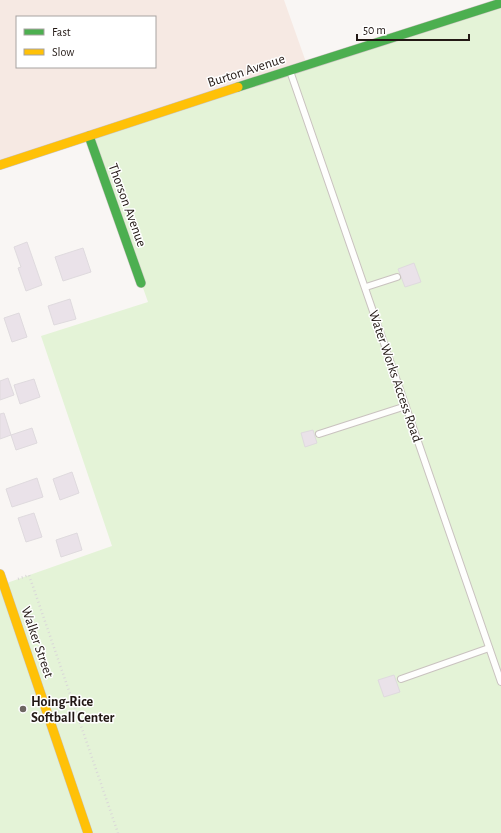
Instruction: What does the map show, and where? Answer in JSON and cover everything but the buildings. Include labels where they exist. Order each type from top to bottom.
[{"type":"street","name":"Burton Avenue","points":[[0,165],[501,3]]},
{"type":"street","name":"Thorson Avenue","points":[[89,136],[141,283]]},
{"type":"street","name":"Walker Street","points":[[0,574],[88,833]]},
{"type":"lane","name":"Water Works Access Road","points":[[290,70],[501,682]]},
{"type":"lane","points":[[366,287],[396,278]]},
{"type":"lane","points":[[319,434],[406,406]]},
{"type":"lane","points":[[401,679],[489,648]]},
{"type":"path","points":[[3,584],[29,574],[118,833]]},
{"type":"shaded area","points":[[0,0],[284,0],[307,65],[0,165]]},
{"type":"green space","points":[[501,3],[501,833],[0,833],[0,574],[4,584],[112,546],[41,336],[148,302],[89,136]]},
{"type":"traffic: fast","points":[[238,87],[501,3]]},
{"type":"traffic: fast","points":[[89,136],[141,283]]},
{"type":"traffic: slow","points":[[0,165],[238,87]]},
{"type":"traffic: slow","points":[[0,574],[88,833]]},
{"type":"place","name":"Hoing-Rice Softball Center","points":[[23,709]]}]
